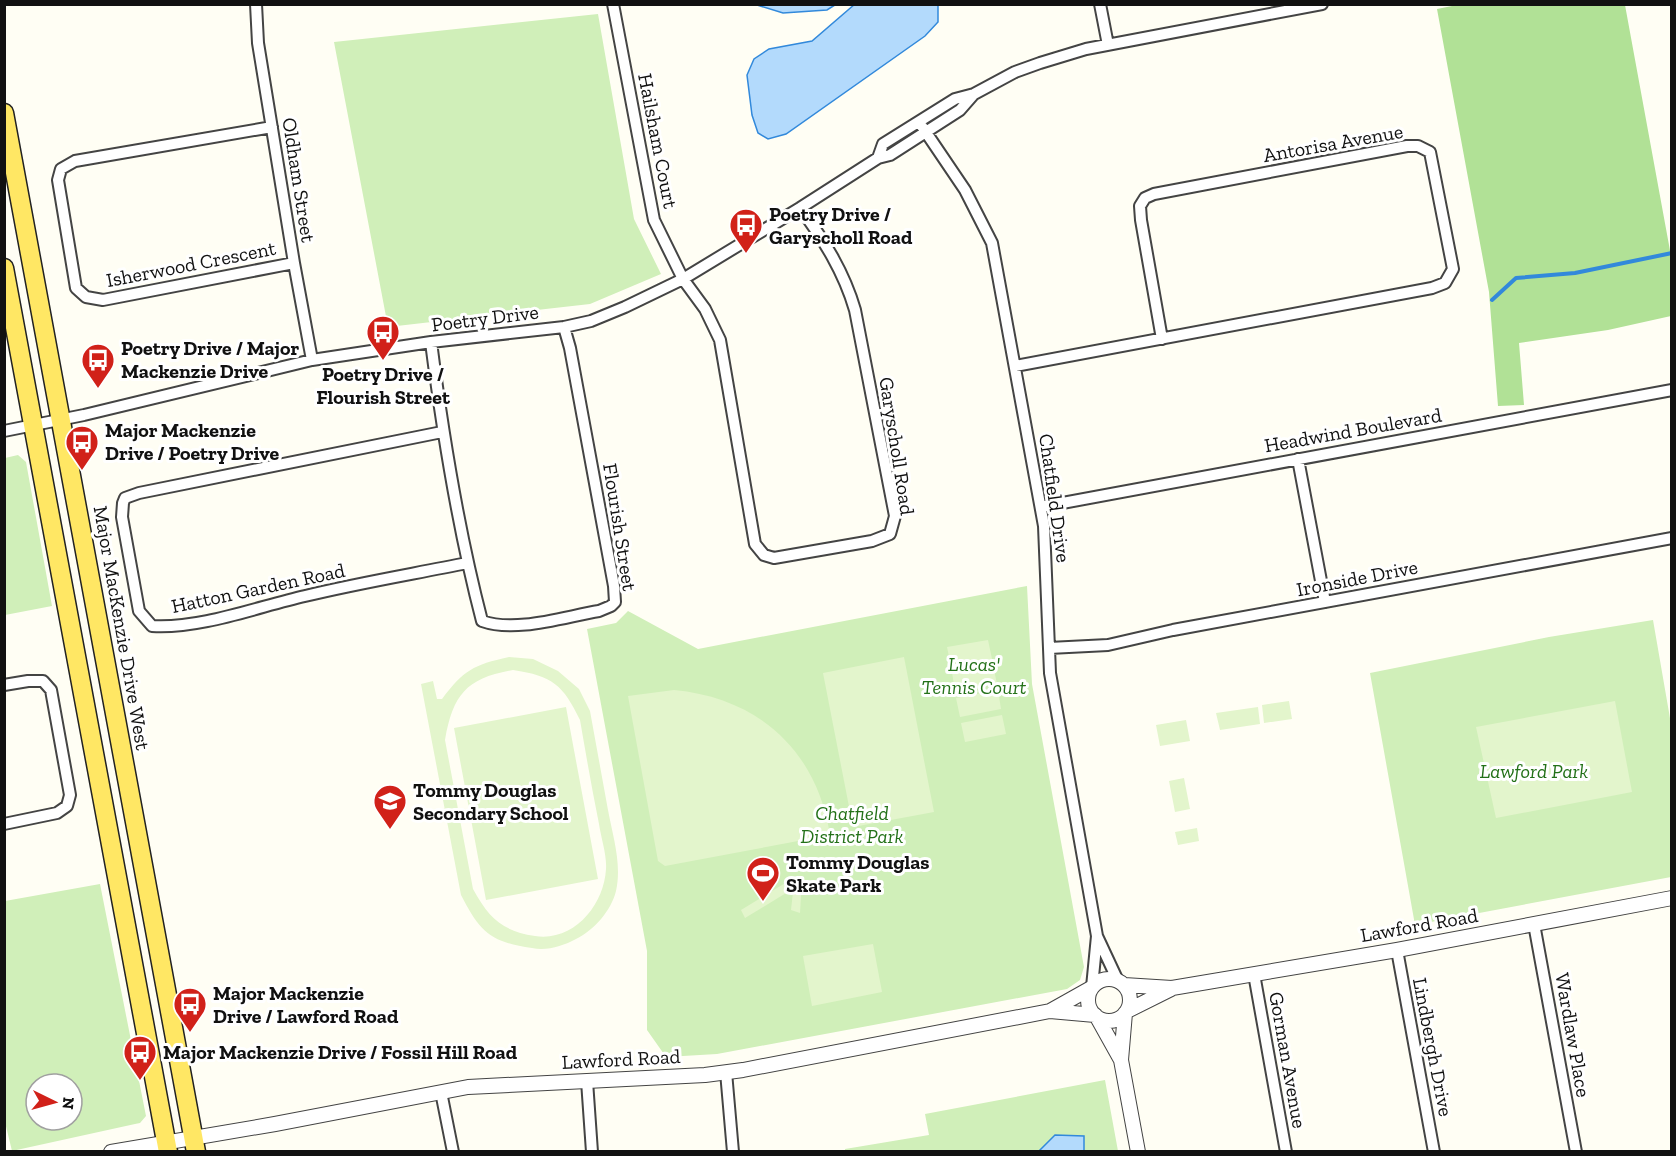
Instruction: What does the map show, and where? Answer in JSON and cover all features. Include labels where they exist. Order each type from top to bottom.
[{"type":"main road","name":"Major MacKenzie Drive West","points":[[4,113],[195,1145]]},
{"type":"main road","points":[[4,268],[167,1147]]},
{"type":"street","name":"Oldham Street","points":[[256,4],[258,43],[312,360]]},
{"type":"street","name":"Hailsham Court","points":[[613,4],[654,220],[683,279]]},
{"type":"street","points":[[1100,4],[1108,45]]},
{"type":"street","points":[[1251,4],[1253,18]]},
{"type":"street","name":"Poetry Drive","points":[[878,158],[883,144],[955,99],[974,94],[1015,72],[1040,63],[1069,53],[1322,4]]},
{"type":"street","name":"Poetry Drive","points":[[4,431],[312,360],[431,342],[564,327],[591,321],[683,279],[878,158],[890,155],[960,110],[974,94]]},
{"type":"street","name":"Chatfield Drive","points":[[919,122],[964,189],[992,243],[1044,526],[1050,674],[1097,936],[1092,988]]},
{"type":"street","name":"Isherwood Crescent","points":[[272,126],[75,161],[61,168],[58,180],[76,288],[86,297],[103,300],[294,263]]},
{"type":"street","name":"Antorisa Avenue","points":[[1015,366],[1162,339],[1432,288],[1445,283],[1453,269],[1430,152],[1418,146],[1407,146],[1154,194],[1145,198],[1140,206],[1141,220],[1162,339]]},
{"type":"street","name":"Garyscholl Road","points":[[683,279],[705,309],[720,340],[755,544],[764,555],[774,558],[872,541],[890,534],[894,516],[852,300],[837,262],[800,208]]},
{"type":"street","name":"Flourish Street","points":[[431,342],[442,432],[467,563],[482,621],[496,626],[512,626],[599,611],[615,602],[614,585],[583,416],[564,327]]},
{"type":"street","name":"Headwind Boulevard","points":[[1041,507],[1671,390]]},
{"type":"street","name":"Hatton Garden Road","points":[[442,432],[139,493],[125,498],[122,517],[139,611],[152,626],[170,627],[250,611],[304,596],[467,563]]},
{"type":"street","points":[[1298,459],[1326,602]]},
{"type":"street","name":"Ironside Drive","points":[[1049,648],[1108,645],[1173,630],[1671,538]]},
{"type":"street","points":[[4,685],[43,681],[51,690],[70,795],[67,806],[57,813],[4,824]]},
{"type":"street","name":"Lawford Road","points":[[1121,983],[1172,988],[1397,950],[1671,898]]},
{"type":"street","name":"Wardlaw Place","points":[[1534,924],[1576,1152]]},
{"type":"street","name":"Chatfield Drive","points":[[1097,936],[1121,983]]},
{"type":"street","name":"Lindbergh Drive","points":[[1397,950],[1434,1152]]},
{"type":"street","name":"Gorman Avenue","points":[[1254,974],[1286,1152]]},
{"type":"street","points":[[1121,1060],[1088,1002],[1092,988],[1103,980],[1121,983],[1130,996],[1121,1060],[1138,1152]]},
{"type":"street","name":"Lawford Road","points":[[1050,1011],[1092,988]]},
{"type":"street","name":"Lawford Road","points":[[1126,1012],[1172,988]]},
{"type":"street","name":"Lawford Road","points":[[111,1152],[195,1145],[275,1124],[441,1092],[490,1085],[726,1072],[1050,1011],[1096,1016]]},
{"type":"street","points":[[1096,1016],[1112,1020],[1126,1012]]},
{"type":"street","points":[[726,1072],[734,1152]]},
{"type":"street","points":[[587,1081],[592,1152]]},
{"type":"street","points":[[441,1092],[453,1152]]},
{"type":"green space","points":[[1462,4],[1625,5],[1671,256],[1671,316],[1608,330],[1519,343],[1524,405],[1498,406],[1489,292],[1437,9]]},
{"type":"green space","points":[[598,14],[634,219],[661,274],[590,304],[388,327],[334,42]]},
{"type":"green space","points":[[18,455],[26,462],[52,606],[5,615],[5,458]]},
{"type":"green space","name":"Chatfield District Park","points":[[1027,586],[1032,684],[1084,967],[1080,980],[1067,989],[717,1054],[666,1057],[647,1030],[647,951],[587,629],[616,623],[628,611],[698,649]]},
{"type":"green space","name":"Lawford Park","points":[[1653,620],[1671,724],[1671,877],[1415,925],[1370,673],[1549,637]]},
{"type":"green space","points":[[988,640],[992,659],[951,666],[947,647]]},
{"type":"green space","points":[[509,657],[533,659],[558,671],[579,689],[590,711],[616,850],[618,881],[610,906],[595,925],[576,939],[555,947],[543,949],[518,946],[496,938],[474,918],[461,895],[421,684],[433,681],[437,699],[442,699],[470,670]],"holes":[[[513,670],[547,679],[562,690],[580,720],[606,858],[604,882],[593,908],[574,927],[549,936],[524,934],[505,927],[485,908],[473,889],[445,740],[448,724],[458,700],[473,684],[497,673]]]},
{"type":"green space","points":[[904,657],[934,812],[853,827],[823,673]]},
{"type":"green space","name":"Lucas' Tennis Court","points":[[993,665],[997,684],[955,692],[952,672]]},
{"type":"green space","points":[[674,690],[705,695],[732,704],[757,717],[779,734],[797,754],[812,778],[823,805],[830,835],[665,866],[658,861],[628,696]]},
{"type":"green space","points":[[998,690],[1001,709],[960,717],[956,698]]},
{"type":"green space","points":[[1289,701],[1292,719],[1264,723],[1262,705]]},
{"type":"green space","points":[[1615,701],[1632,792],[1496,818],[1476,727]]},
{"type":"green space","points":[[566,707],[598,879],[486,900],[454,728]]},
{"type":"green space","points":[[1258,707],[1260,724],[1220,730],[1216,713]]},
{"type":"green space","points":[[1002,715],[1006,734],[965,742],[961,723]]},
{"type":"green space","points":[[1186,720],[1190,741],[1160,746],[1156,725]]},
{"type":"green space","points":[[1184,778],[1190,809],[1175,812],[1169,781]]},
{"type":"green space","points":[[1197,828],[1199,841],[1178,845],[1175,832]]},
{"type":"green space","name":"Tommy Douglas Skate Park","points":[[795,877],[802,879],[800,913],[791,910],[793,892],[791,890],[745,918],[741,910]]},
{"type":"green space","points":[[100,884],[146,1116],[140,1123],[12,1151],[4,1118],[5,901]]},
{"type":"green space","points":[[873,944],[882,992],[812,1006],[803,956]]},
{"type":"green space","points":[[1105,1080],[1118,1151],[845,1152],[845,1149],[929,1135],[925,1114]]},
{"type":"water","points":[[855,4],[938,5],[938,22],[925,36],[786,134],[768,139],[758,133],[752,115],[747,75],[754,59],[769,49],[812,41]]},
{"type":"water","points":[[757,5],[835,5],[827,10],[783,13]]},
{"type":"water","points":[[1055,1135],[1084,1136],[1084,1151],[1039,1151]]},
{"type":"waterway","points":[[1492,300],[1516,278],[1575,273],[1672,253]]},
{"type":"place","name":"Poetry Drive / Garyscholl Road","points":[[746,254]]},
{"type":"place","name":"Poetry Drive / Flourish Street","points":[[383,361]]},
{"type":"place","name":"Poetry Drive / Major Mackenzie Drive","points":[[98,389]]},
{"type":"place","name":"Major Mackenzie Drive / Poetry Drive","points":[[82,471]]},
{"type":"place","name":"Tommy Douglas Secondary School","points":[[390,830]]},
{"type":"place","name":"Tommy Douglas Skate Park","points":[[763,902]]},
{"type":"place","name":"Major Mackenzie Drive / Lawford Road","points":[[190,1033]]},
{"type":"place","name":"Major Mackenzie Drive / Fossil Hill Road","points":[[140,1081]]}]
